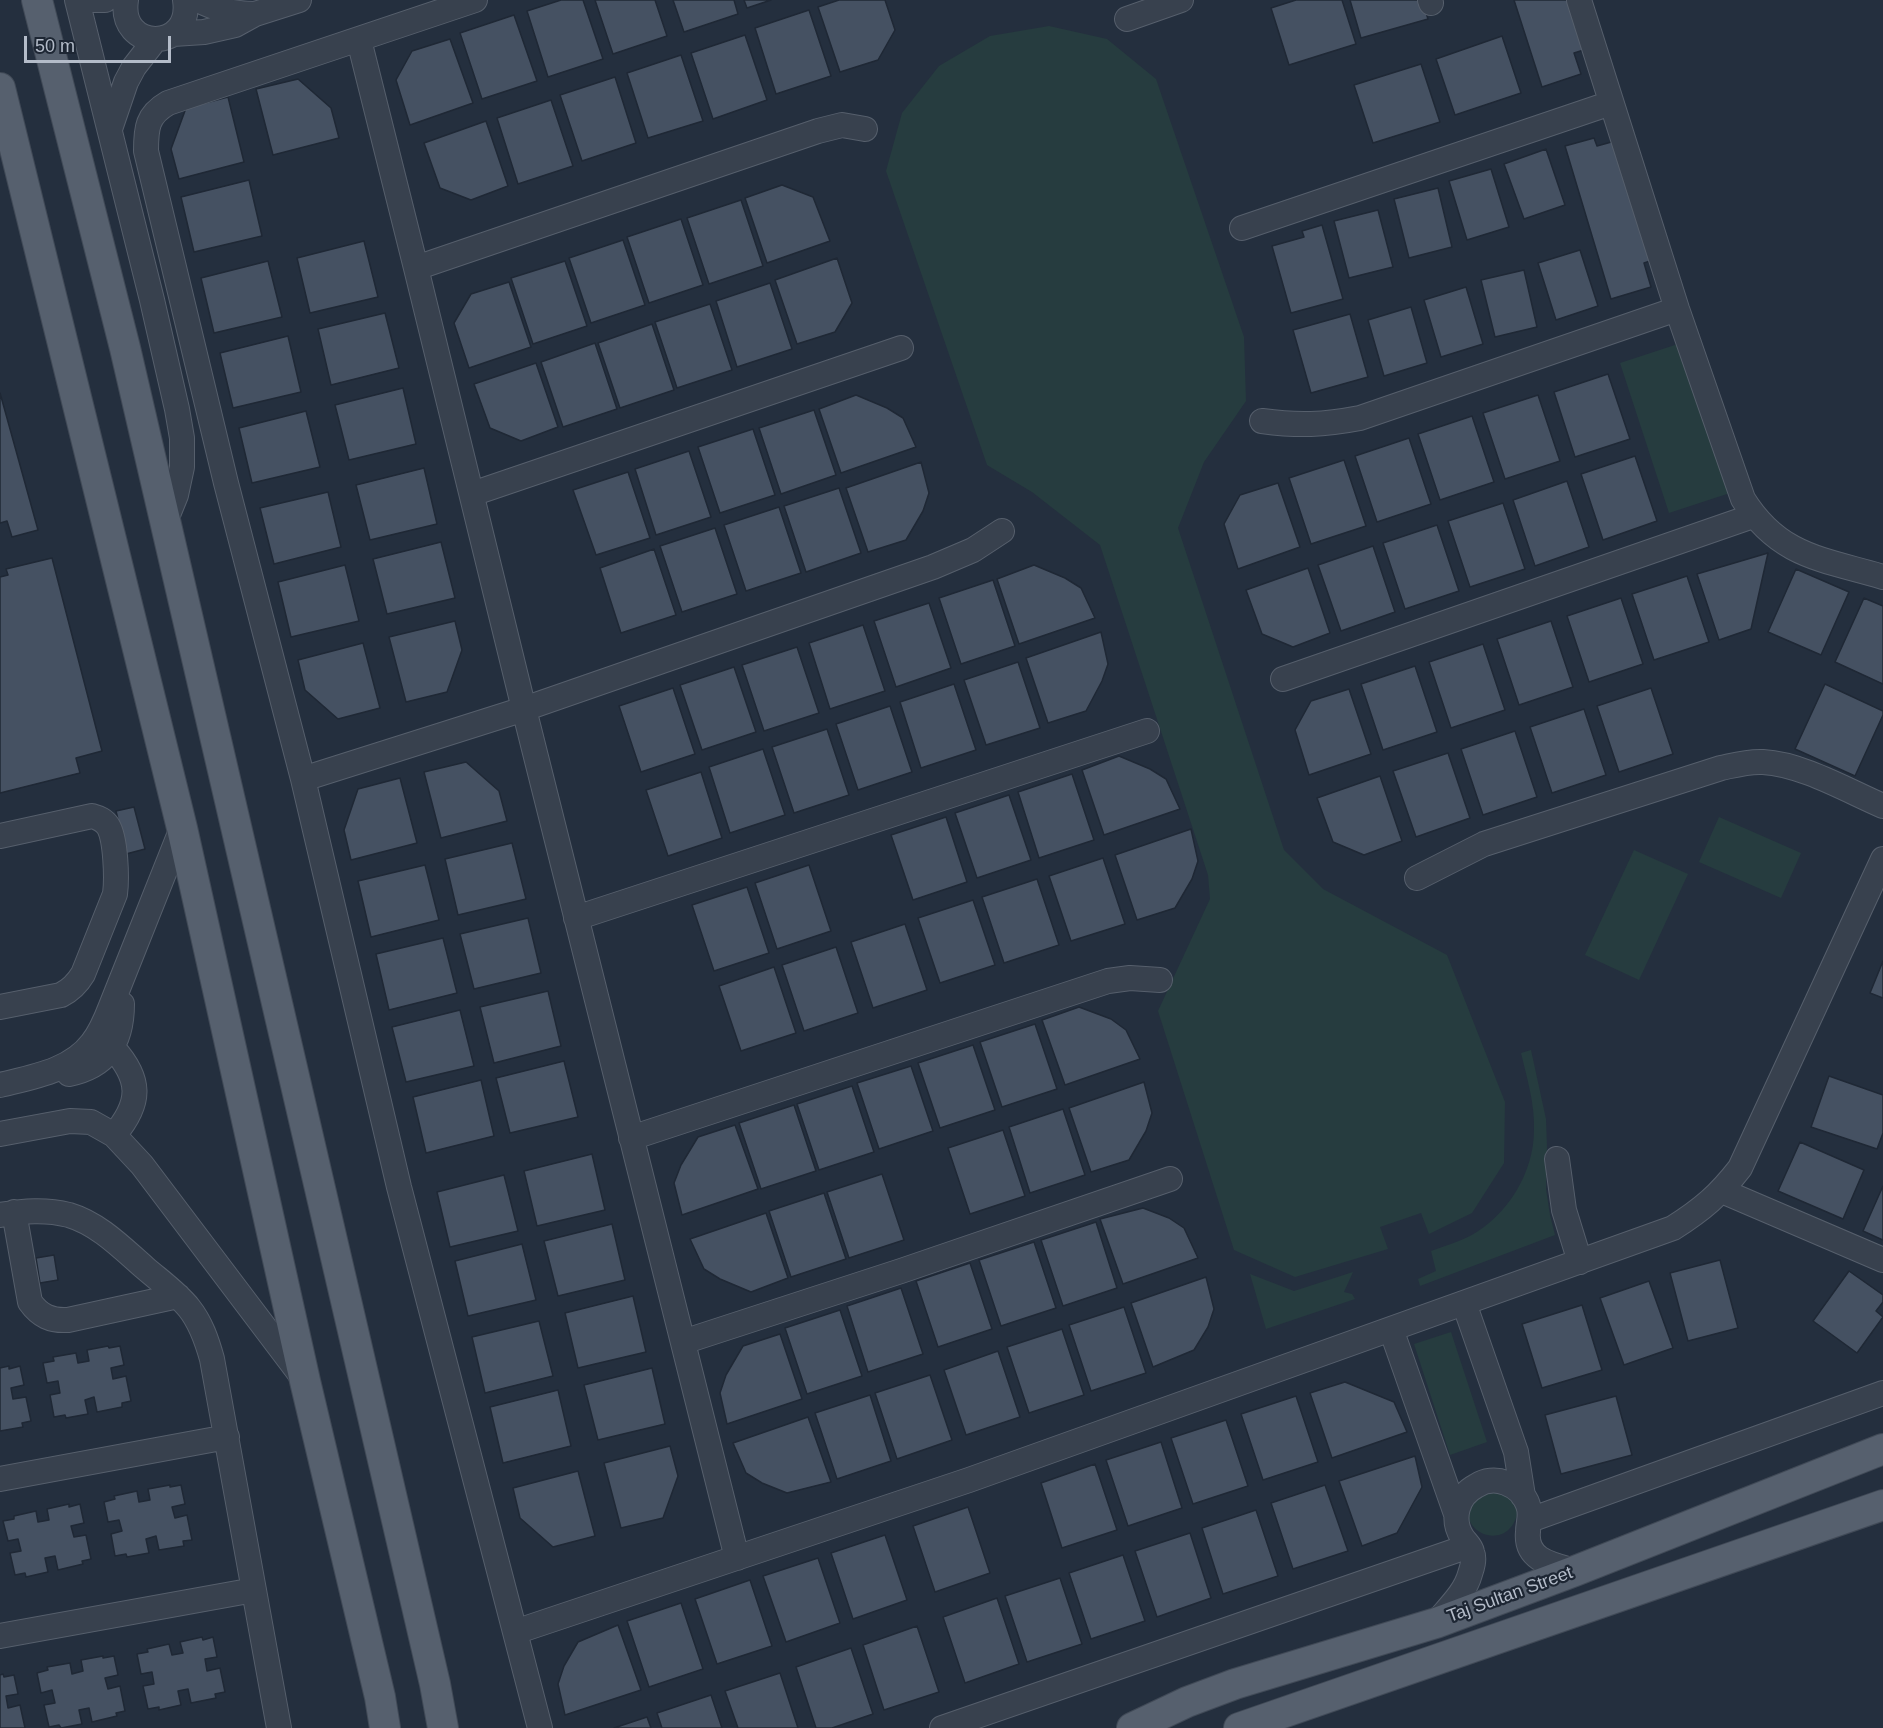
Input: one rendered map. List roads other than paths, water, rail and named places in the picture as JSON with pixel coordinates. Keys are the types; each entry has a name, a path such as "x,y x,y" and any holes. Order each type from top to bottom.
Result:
{"main road":[{"path":"37,0 165,522 435,1684 443,1728"},
{"path":"0,88 182,828 305,1381 380,1697 385,1728"},
{"name":"Taj Sultan Street","path":"1132,1728 1187,1702 1235,1684 1436,1623 1575,1571 1883,1449"},
{"name":"Taj Sultan Street","path":"1239,1728 1883,1505"}],"street":[{"path":"77,0 152,300 183,438 182,467 176,495 165,522"},
{"path":"87,0 105,0"},
{"path":"126,0 126,15 131,28 141,36 164,37 236,25 255,15 299,0"},
{"path":"110,129 117,105 134,67 164,37 181,27 185,17 185,0"},
{"path":"198,0 208,6 233,14 255,15"},
{"path":"475,0 168,103 157,109 150,119 146,151 223,472 303,779 399,1187 540,1728"},
{"path":"1127,19 1181,0"},
{"path":"1579,0 1677,309 1743,500 1766,530 1798,552 1883,577"},
{"path":"359,40 736,1558"},
{"path":"1242,228 1611,103"},
{"path":"417,268 818,131 842,125 865,129"},
{"path":"1262,421 1306,425 1328,424 1360,418 1677,309"},
{"path":"472,494 901,348"},
{"path":"1283,679 1753,516"},
{"path":"303,779 524,709 933,567 973,550 1002,531"},
{"path":"576,918 1147,731"},
{"path":"1417,878 1484,844 1742,763 1762,762 1803,771 1883,806"},
{"path":"0,836 92,816 99,818 104,821 111,833 117,881 115,894 83,974 77,983 61,995 0,1007"},
{"path":"0,1085 34,1077 73,1061 92,1043 102,1028 122,981 182,828"},
{"path":"515,1632 969,1480 1673,1228 1699,1212 1722,1191 1740,1168 1883,858"},
{"path":"631,1138 1108,981 1130,978 1160,980"},
{"path":"34,1077 56,1077 76,1072 90,1067 105,1056 112,1048 119,1030 122,1011 122,981"},
{"path":"112,1048 126,1062 134,1081 134,1101 127,1120 114,1135"},
{"path":"0,1134 70,1121 91,1122 114,1135 142,1165 305,1381"},
{"path":"1557,1159 1564,1210 1580,1262"},
{"path":"682,1342 1170,1179"},
{"path":"1722,1191 1883,1260"},
{"path":"178,1296 68,1320 57,1321 46,1318 30,1302 7,1214 32,1210 52,1212 71,1216 105,1234 178,1296 190,1309 207,1341 227,1437 279,1728"},
{"path":"1464,1303 1516,1452 1523,1496 1530,1511 1527,1536 1531,1551 1542,1561 1575,1571"},
{"path":"1391,1329 1456,1514 1458,1528 1472,1551 1473,1560 1469,1578 1436,1623"},
{"path":"1530,1520 1883,1393"},
{"path":"0,1479 227,1437"},
{"path":"1456,1514 1464,1495 1480,1483 1500,1481 1509,1484 1523,1496"},
{"path":"942,1728 1469,1546"},
{"path":"0,1636 254,1590"}]}
